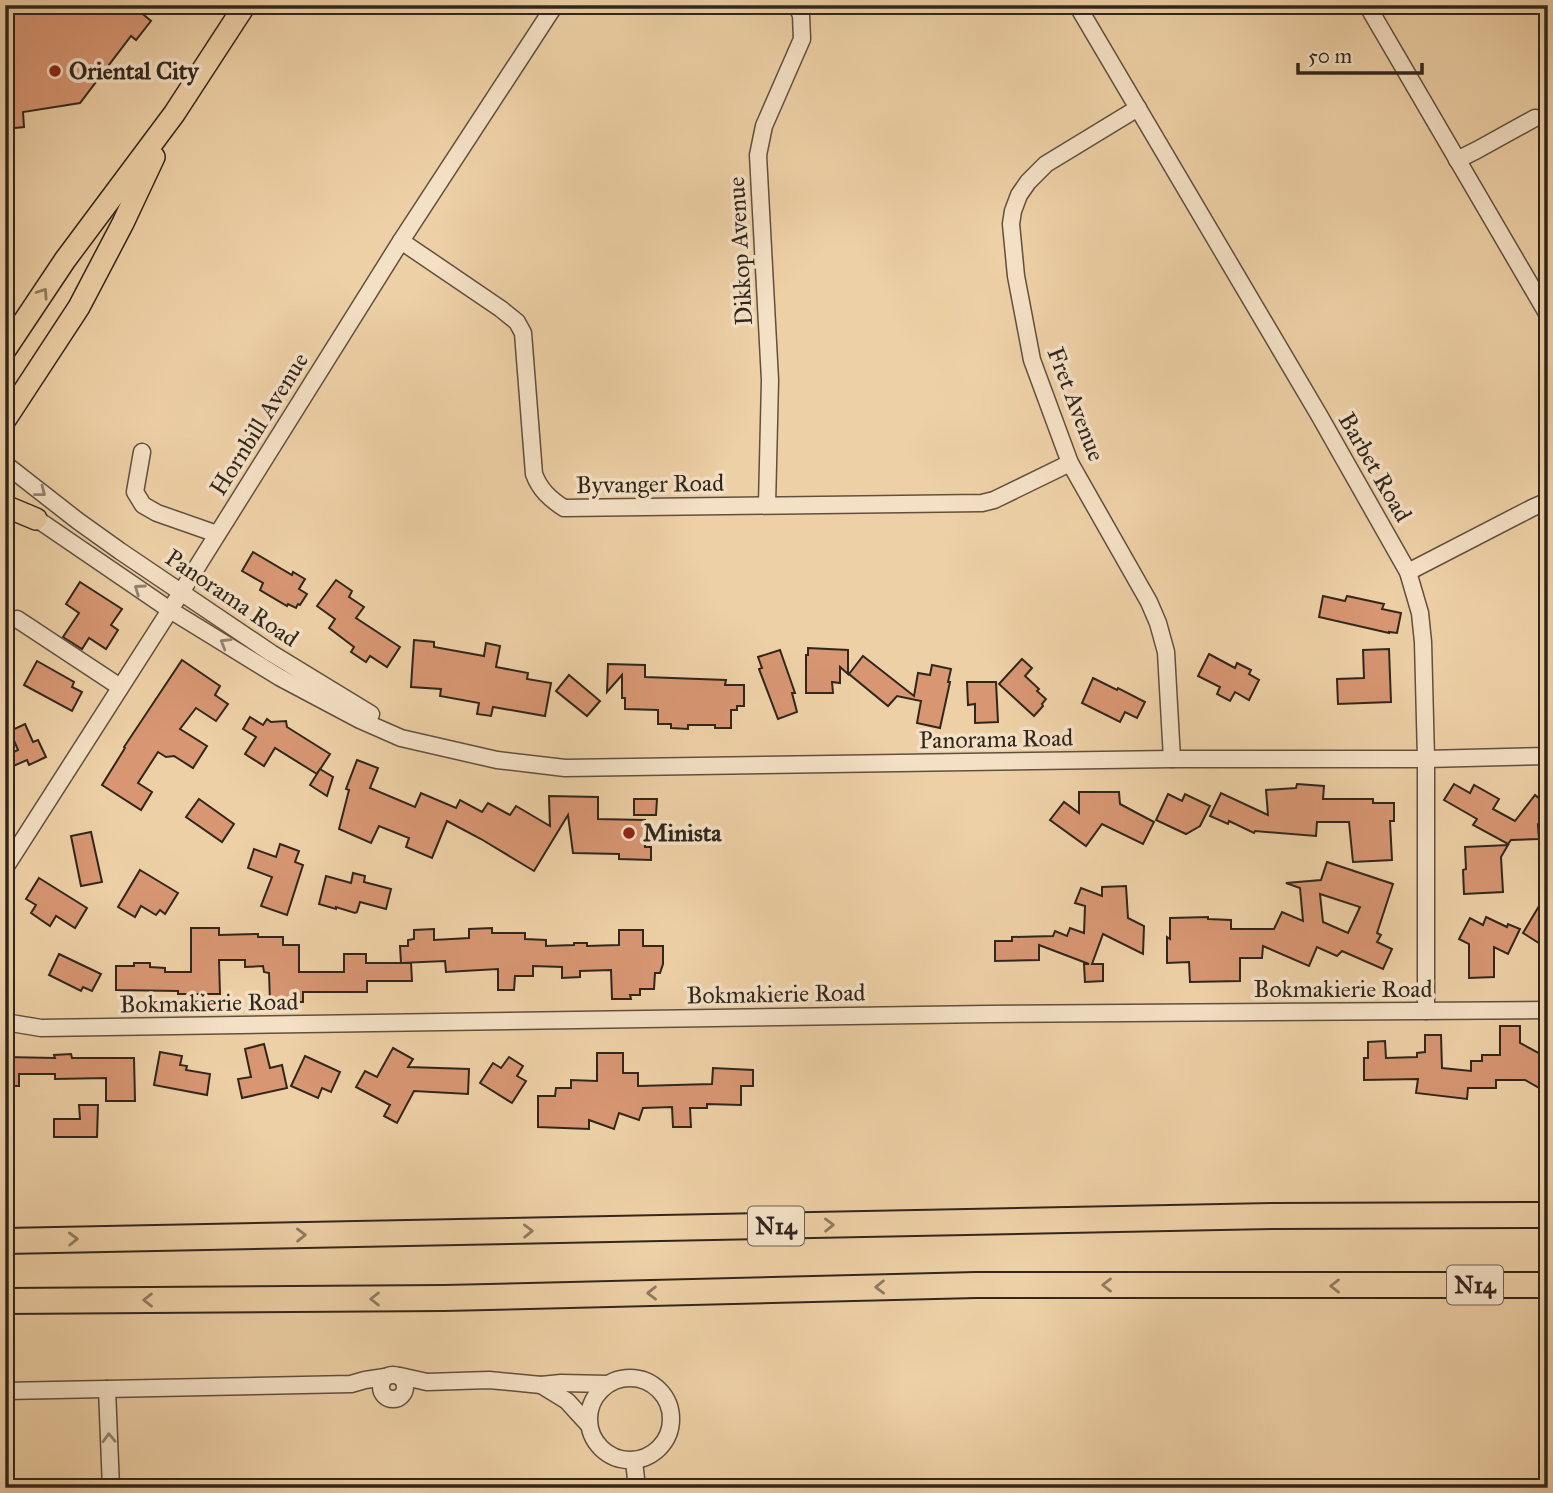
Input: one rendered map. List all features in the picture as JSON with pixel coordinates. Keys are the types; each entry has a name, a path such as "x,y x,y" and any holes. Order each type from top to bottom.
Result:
{"highway":[{"name":"N14","path":"5,1241 1275,1216 1548,1215"},
{"name":"N14","path":"5,1301 444,1298 976,1285 1548,1285"}],"main road":[{"path":"5,350 65,260 174,114 245,5"},
{"path":"5,420 79,307 123,223 174,114"},
{"path":"5,506 36,519"}],"street":[{"name":"Hornbill Avenue","path":"5,868 401,241 555,5"},
{"name":"Dikkop Avenue","path":"767,505 770,380 758,155 764,126 802,39 801,15 796,5"},
{"name":"Barbet Road","path":"1077,5 1319,415 1408,572 1419,613 1423,642 1426,1011"},
{"path":"1367,5 1548,315"},
{"name":"Fret Avenue","path":"1138,108 1046,164 1019,195 1011,224 1016,276 1032,360 1070,463 1149,602 1167,652 1172,760"},
{"path":"1457,160 1535,118"},
{"name":"Byvanger Road","path":"401,241 517,322 523,333 534,474 549,498 564,508 982,503 1070,463"},
{"path":"142,452 135,492 143,505 157,513 216,534"},
{"name":"Panorama Road","path":"5,464 78,521 271,653 363,710 446,748"},
{"name":"Panorama Road","path":"5,497 170,610 279,677 360,720 401,738 497,760 565,768 1548,756"},
{"path":"1408,572 1548,501"},
{"path":"17,619 120,687"},
{"name":"Bokmakierie Road","path":"5,1020 41,1028 989,1014 1548,1010"},
{"path":"393,1376 405,1382 406,1390 394,1397"},
{"path":"5,1391 351,1384 393,1376 427,1382 489,1380 541,1385 608,1384 623,1379 639,1379 654,1386 665,1398 671,1414 670,1430 662,1445 650,1456 634,1461 618,1459 604,1452 594,1440 589,1425 589,1409 596,1395 608,1384"},
{"path":"351,1384 394,1397 427,1382"},
{"path":"541,1385 567,1401 589,1425"},
{"path":"107,1389 111,1488"},
{"path":"634,1461 637,1488"}],"building":[{"name":"Oriental City","path":"5,5 132,5 151,21 136,40 131,36 80,103 23,112 24,127 5,129"},
{"path":"253,552 292,575 293,572 305,579 299,589 307,594 300,605 296,608 288,604 287,606 260,590 263,583 242,571"},
{"path":"336,580 352,591 349,597 364,607 356,618 400,647 387,667 370,656 366,662 351,652 354,647 329,628 335,619 317,606"},
{"path":"80,582 122,609 111,625 118,630 106,649 89,638 82,649 63,637 79,613 66,604"},
{"path":"1323,596 1345,601 1347,596 1384,604 1382,609 1401,613 1397,633 1319,617"},
{"path":"414,640 434,642 434,647 484,656 486,643 500,646 496,667 528,673 527,679 551,683 545,716 493,707 491,716 477,714 479,703 440,696 441,689 411,687"},
{"path":"808,648 848,650 848,674 840,667 840,683 832,682 833,693 806,693"},
{"path":"1389,649 1391,702 1338,704 1337,679 1364,678 1363,650"},
{"path":"780,650 795,693 792,693 797,712 778,719 759,669 762,668 758,657"},
{"path":"1209,654 1235,668 1237,663 1251,670 1249,674 1259,680 1249,700 1235,692 1230,701 1217,694 1220,687 1198,676"},
{"path":"863,656 914,696 918,673 930,675 932,665 951,669 940,728 917,723 921,701 897,696 888,706 849,674"},
{"path":"1022,659 1032,668 1025,676 1046,699 1034,716 999,684"},
{"path":"182,660 220,686 215,695 228,704 216,721 196,708 180,729 207,746 193,768 174,756 166,757 158,752 138,783 152,792 141,810 102,785"},
{"path":"37,661 74,682 72,687 82,692 72,711 24,685"},
{"path":"608,664 645,665 645,677 726,680 725,685 744,685 744,706 731,710 731,728 688,725 688,729 671,728 671,724 658,724 658,710 625,709 622,675 607,692"},
{"path":"569,675 600,701 587,716 556,691"},
{"path":"1093,678 1145,702 1137,718 1125,712 1120,722 1082,703"},
{"path":"967,682 996,682 998,722 975,723 975,704 968,705"},
{"path":"250,717 263,725 267,719 271,722 286,721 287,727 330,754 317,774 275,748 264,766 245,754 256,737 243,729"},
{"path":"25,724 33,742 38,740 46,757 29,765 27,760 9,768 5,756 18,750 10,731"},
{"path":"357,760 378,768 370,788 415,807 421,793 456,808 460,800 482,812 488,803 510,815 516,806 550,826 549,796 598,797 598,819 645,820 645,847 651,847 651,860 619,859 619,854 573,853 568,815 534,871 447,821 432,858 406,847 409,838 379,826 371,843 339,829 349,790 346,789"},
{"path":"320,769 333,777 327,796 310,785"},
{"path":"1297,784 1324,786 1323,799 1373,799 1373,803 1394,803 1394,821 1390,821 1392,860 1353,862 1349,822 1317,822 1316,836 1254,833 1229,821 1228,824 1210,816 1221,793 1268,815 1266,790 1296,788"},
{"path":"1454,784 1470,793 1474,785 1499,799 1493,809 1515,821 1535,795 1548,806 1548,832 1538,825 1539,839 1511,840 1508,844 1473,825 1477,819 1444,800"},
{"path":"1079,792 1119,792 1120,804 1154,822 1143,844 1102,824 1086,846 1050,820 1064,802 1079,813"},
{"path":"1168,794 1182,801 1185,794 1210,806 1200,826 1186,834 1156,820"},
{"path":"199,799 234,824 222,842 186,817"},
{"path":"634,799 657,799 656,815 634,815"},
{"path":"91,832 102,882 81,886 71,836"},
{"path":"280,844 299,851 295,862 303,865 287,915 261,906 272,877 248,868 254,849 276,857"},
{"path":"1508,845 1501,857 1503,892 1464,894 1465,847"},
{"path":"1327,862 1393,884 1377,933 1381,935 1377,942 1392,949 1383,969 1342,951 1337,956 1317,947 1309,966 1263,946 1262,958 1240,958 1240,981 1190,982 1189,962 1167,963 1170,918 1208,917 1231,920 1231,929 1274,929 1282,912 1303,921 1300,888 1286,883 1321,880","holes":["1320,894 1360,907 1348,933 1323,922"]},
{"path":"140,870 178,893 165,914 160,910 156,915 141,906 135,917 118,907"},
{"path":"353,873 365,876 364,882 391,889 386,909 360,902 355,913 319,904 326,876 351,883"},
{"path":"39,878 87,908 75,928 56,916 50,926 31,913 36,905 26,899"},
{"path":"1126,886 1128,918 1144,926 1143,954 1103,934 1092,964 1103,964 1103,981 1085,982 1084,964 1089,964 1039,945 1039,960 995,961 995,941 1012,941 1012,937 1053,936 1055,931 1067,936 1070,928 1084,933 1085,906 1075,903 1081,888 1102,896 1102,887"},
{"path":"1539,906 1548,911 1548,949 1523,933"},
{"path":"1486,917 1507,927 1508,924 1520,929 1508,954 1494,947 1494,977 1469,978 1469,944 1459,939 1470,918 1483,925"},
{"path":"191,928 219,928 219,935 258,934 258,937 283,937 283,945 299,945 299,972 344,972 344,954 366,954 366,963 411,963 412,981 367,981 367,992 303,992 303,1002 270,1002 269,973 264,972 263,966 245,967 245,960 219,960 220,994 116,990 116,966 150,963 150,967 165,968 165,972 191,972"},
{"path":"492,928 492,933 525,933 525,939 546,940 546,946 574,943 587,943 587,946 619,945 619,930 643,930 643,946 663,946 663,964 660,973 655,973 654,989 640,989 640,995 630,995 631,999 612,999 611,970 580,971 580,977 562,978 562,967 533,966 533,976 515,976 514,990 498,990 498,969 446,972 445,961 401,963 400,946 408,946 408,940 414,939 414,930 434,929 434,940 469,938 469,929"},
{"path":"59,954 101,974 92,991 83,987 81,991 49,975"},
{"path":"1500,1026 1520,1026 1520,1043 1548,1058 1548,1093 1525,1080 1496,1080 1496,1088 1468,1088 1467,1099 1416,1093 1418,1079 1364,1080 1364,1058 1368,1058 1368,1042 1385,1041 1386,1058 1417,1057 1417,1053 1425,1052 1425,1035 1441,1035 1442,1068 1471,1071 1471,1061 1482,1061 1482,1055 1500,1055"},
{"path":"264,1044 270,1068 282,1065 287,1088 242,1098 238,1079 251,1077 245,1049"},
{"path":"393,1048 413,1059 408,1067 469,1069 468,1094 414,1091 397,1123 384,1116 390,1105 356,1087 365,1071 377,1077"},
{"path":"160,1052 182,1056 180,1065 187,1066 186,1070 210,1074 207,1095 154,1085"},
{"path":"597,1053 623,1053 623,1073 638,1073 638,1086 712,1084 713,1068 753,1070 753,1086 741,1086 741,1105 707,1104 707,1108 690,1108 691,1127 673,1127 672,1107 643,1108 639,1120 619,1113 614,1129 589,1120 589,1129 538,1127 538,1096 555,1096 556,1088 571,1088 571,1080 597,1081"},
{"path":"71,1054 72,1058 134,1058 135,1101 106,1101 106,1078 55,1079 55,1074 19,1074 19,1086 5,1086 5,1057 55,1058 54,1055"},
{"path":"305,1056 340,1072 331,1092 322,1088 318,1098 291,1086"},
{"path":"509,1057 523,1066 517,1076 526,1081 512,1103 480,1083 493,1063 501,1068"},
{"path":"79,1105 98,1105 97,1137 54,1137 54,1119 80,1119"}],"place":[{"name":"Oriental City","path":"55,71"},
{"name":"Minista","path":"629,833"}]}
